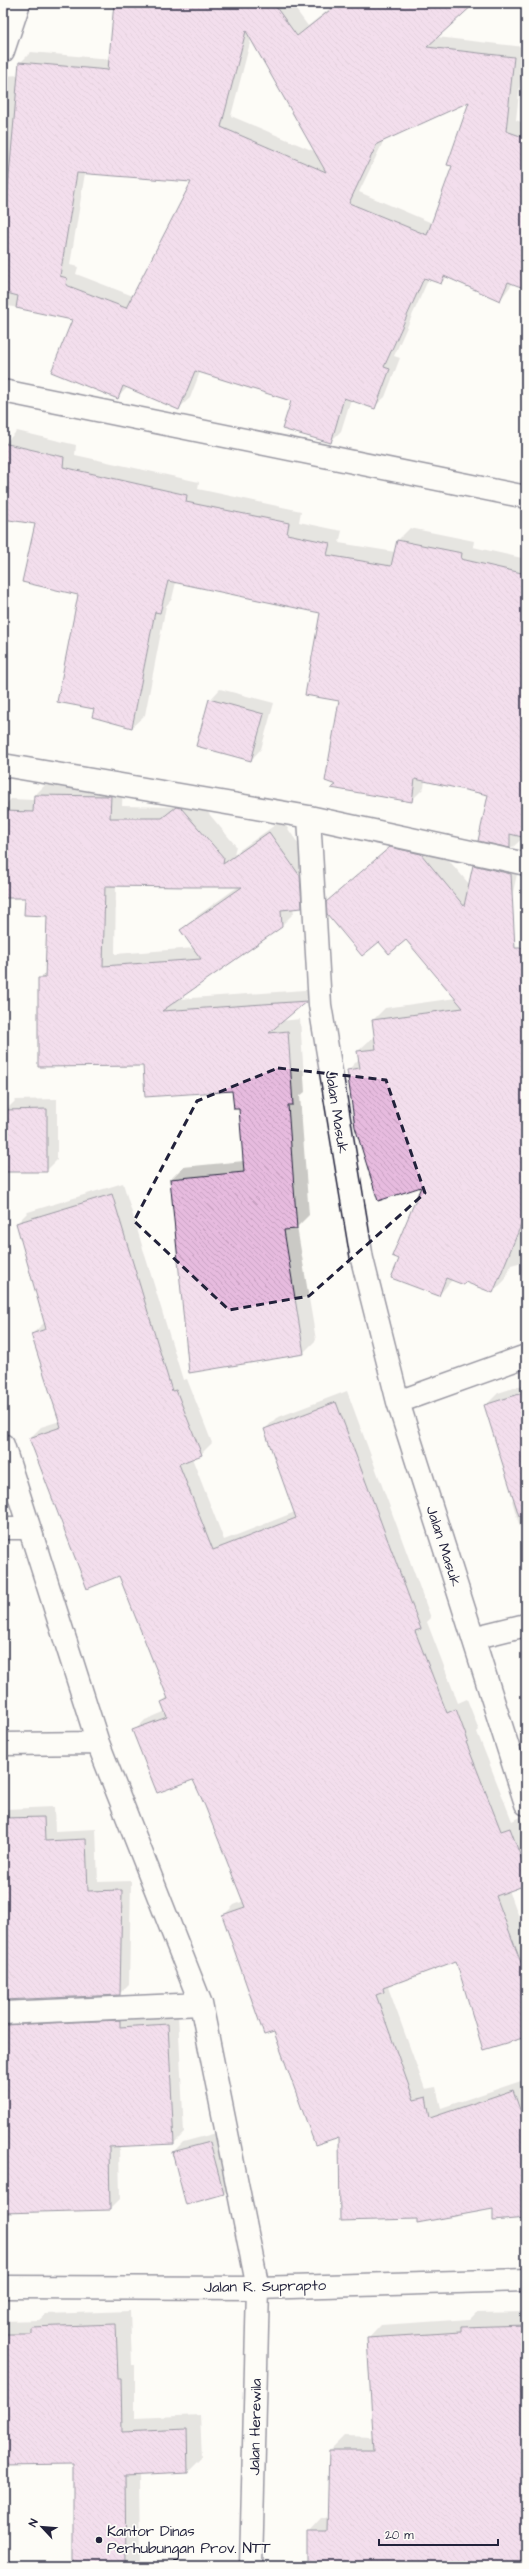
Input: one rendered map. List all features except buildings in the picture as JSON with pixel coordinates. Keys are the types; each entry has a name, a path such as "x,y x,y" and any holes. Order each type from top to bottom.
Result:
{"street":[{"path":"3,52 19,3"},
{"path":"3,391 526,497"},
{"path":"3,765 309,817 526,864"},
{"name":"Jalan Masuk","path":"309,817 320,1005 362,1259 398,1402 526,1804"},
{"path":"398,1402 526,1356"},
{"name":"Jalan Herewila","path":"3,1446 98,1743 201,2004 258,2288 251,2566"},
{"path":"3,1528 30,1528"},
{"path":"473,1638 526,1625"},
{"path":"3,1744 98,1743"},
{"path":"3,2013 201,2004"},
{"name":"Jalan R. Suprapto","path":"3,2287 258,2288 526,2280"}],"highlighted area":[{"path":"278,1068 386,1080 425,1193 309,1296 229,1310 134,1221 197,1101"}],"place":[{"name":"Kantor Dinas Perhubungan Prov. NTT","path":"99,2540"}]}
